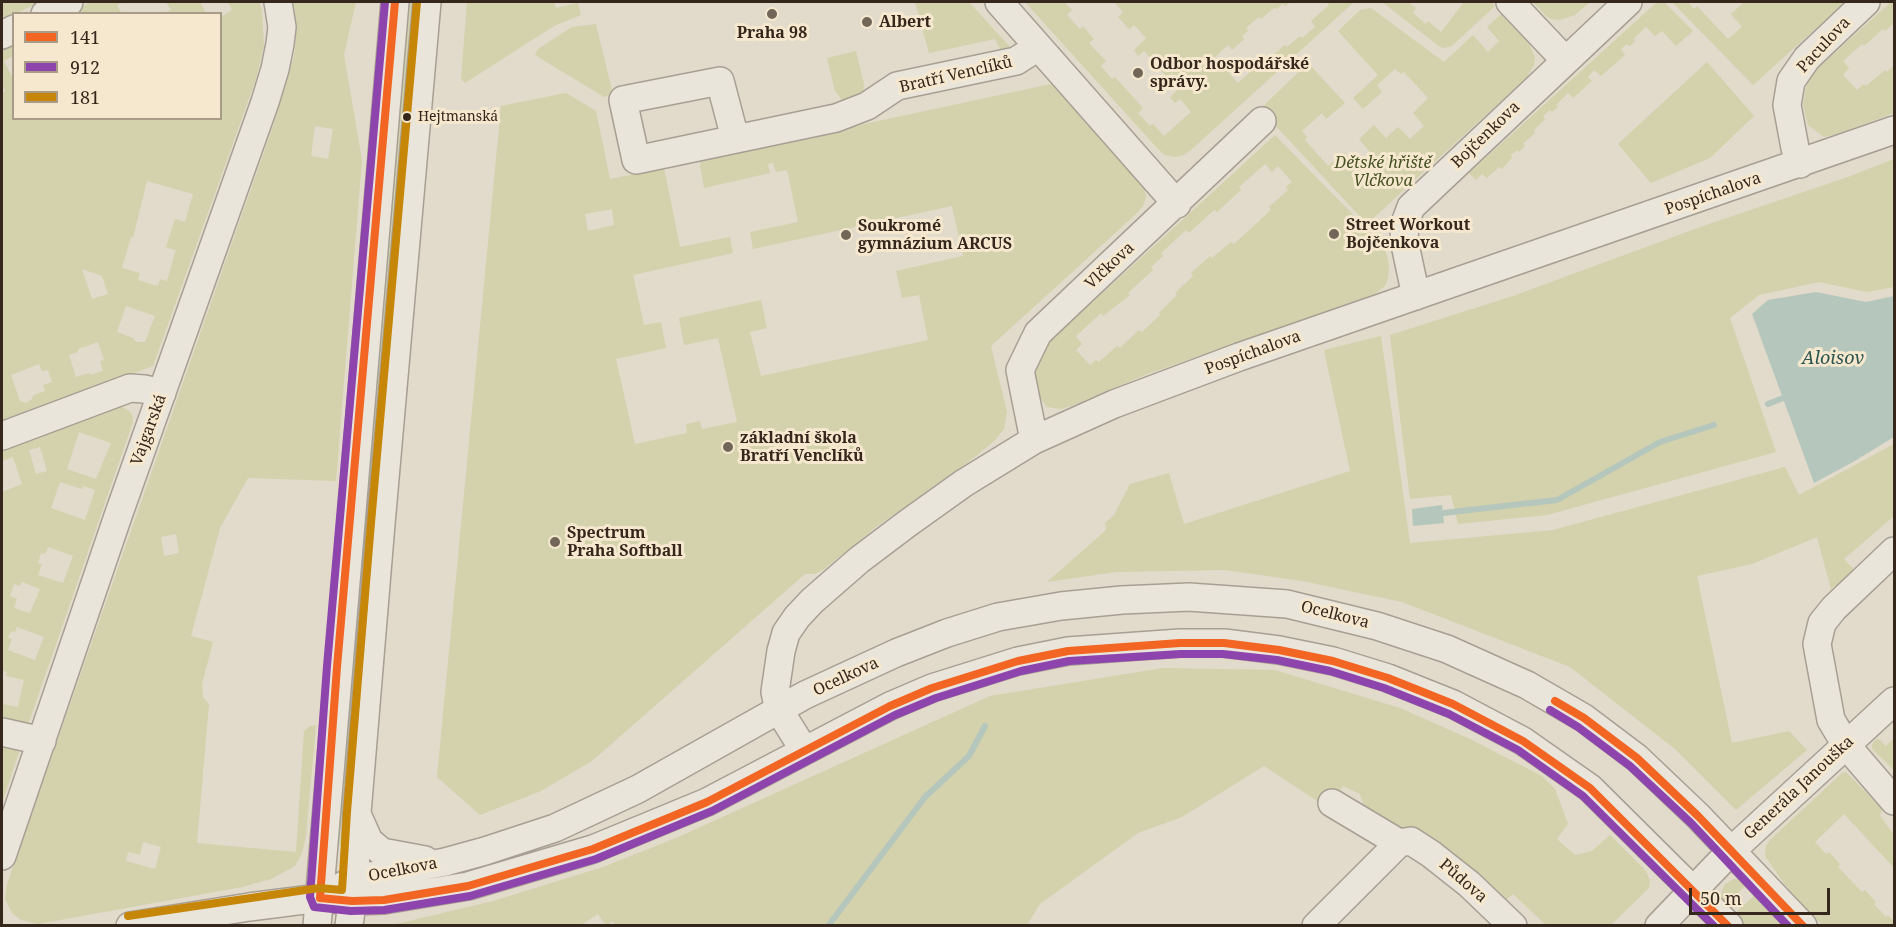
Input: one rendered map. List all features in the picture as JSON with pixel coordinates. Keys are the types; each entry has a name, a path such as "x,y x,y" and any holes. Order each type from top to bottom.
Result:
{"street":[{"path":"49,12 69,2"},
{"name":"Vajgarská","path":"2,856 275,69 282,27 278,2"},
{"path":"317,926 341,519 395,2"},
{"path":"352,902 357,813 381,524 427,2"},
{"path":"999,2 1177,204"},
{"path":"1510,2 1565,60"},
{"name":"Bojčenkova","path":"1416,296 1404,240 1405,223 1411,207 1628,2"},
{"name":"Paculova","path":"1800,164 1787,105 1791,81 1807,58 1866,2"},
{"name":"Bratří Venclíků","path":"735,138 836,118 867,106 897,86 1016,61 1038,47"},
{"name":"Vlčkova","path":"1034,440 1020,370 1038,333 1177,204 1262,121"},
{"name":"Pospíchalova","path":"804,750 779,710 775,692 786,633 812,600 859,560 964,483 1034,440 1114,404 1239,357 1894,130"},
{"path":"2,436 130,388 162,393"},
{"path":"341,519 381,524"},
{"path":"1894,551 1834,608 1822,623 1817,644 1831,720 1846,746 1894,799"},
{"name":"Ocelkova","path":"352,902 445,862 485,852 555,828 638,789 806,695 896,653 946,633 998,617 1061,606 1122,600 1206,598 1287,604 1387,629 1447,650 1527,685 1584,718 1636,758 1698,816 1803,926"},
{"name":"Ocelkova","path":"130,926 320,898 352,902 384,900 468,886 593,849 707,802 890,706 932,688 1028,659 1068,651 1180,643 1224,644 1279,650 1333,661 1388,678 1453,704 1522,741 1590,788 1687,897 1729,926"},
{"name":"Generála Janouška","path":"1659,926 1731,851 1894,701"},
{"path":"2,732 42,741"},
{"name":"Půdova","path":"1332,802 1431,854 1470,884 1513,926"},
{"path":"357,813 369,842 382,852 445,862"},
{"path":"1316,926 1405,842"}],"green space":[{"path":"5,2 40,2 19,12 12,12 12,15 2,20 2,5"},
{"path":"91,2 124,2 117,5 120,12 71,12"},
{"path":"166,2 200,2 205,12 166,12 171,10"},
{"path":"228,2 259,2 262,10 264,46 256,79 153,366 2,422 2,94 5,91 2,84 2,46 12,41 12,57 4,61 12,77 12,120 222,120 222,16 232,10","holes":["147,181 193,194 185,222 175,219 166,247 177,251 167,281 160,279 158,286 138,280 140,273 122,268 131,237 133,238","82,269 102,276 108,294 92,299","126,306 155,316 145,342 136,342 133,338 117,332","98,342 104,360 100,361 103,371 76,377 69,355 78,352 78,349","39,364 42,371 48,370 52,382 43,385 45,391 34,395 26,403 20,401 11,375"]},
{"path":"293,2 356,2 344,55 362,160 336,481 248,478 220,528 191,636 213,642 202,684 203,697 209,704 197,843 296,852 304,731 316,725 306,836 302,853 295,866 271,879 242,887 38,924 21,920 12,913 5,899 7,884 272,129 294,56 295,10","holes":["315,126 333,129 328,159 311,156","176,534 179,553 164,556 161,537","143,842 161,847 155,869 126,861 128,852 140,855"]},
{"path":"404,2 413,2 369,499 366,504 363,504"},
{"path":"467,2 554,2 556,8 578,3 581,15 554,26 465,83 461,79"},
{"path":"915,2 969,2 1011,48 1000,49 995,39 929,53"},
{"path":"1025,2 1064,2 1072,10 1067,15 1080,29 1083,26 1094,39 1089,43 1106,61 1101,66 1112,79 1115,77 1143,108 1138,113 1164,136 1191,112 1180,99 1175,103 1170,97 1183,85 1172,73 1167,77 1144,51 1138,56 1134,50 1146,38 1134,25 1129,29 1118,17 1123,12 1114,2 1291,2 1277,9 1274,8 1261,19 1259,17 1246,28 1248,31 1242,36 1244,39 1232,50 1228,45 1215,57 1238,83 1257,66 1262,71 1274,59 1272,56 1285,45 1287,47 1300,36 1302,38 1315,27 1311,21 1329,5 1327,2 1354,2 1192,149 1184,155 1175,157 1165,155 1158,149"},
{"path":"1382,2 1408,2 1416,8 1413,13 1426,24 1428,21 1441,32 1464,2 1491,2 1495,6 1452,46 1445,48 1440,47"},
{"path":"1533,2 1590,2 1575,15 1560,20 1551,19 1545,15"},
{"path":"1657,2 1664,2 1693,31 1676,46 1662,31 1655,36 1646,27 1634,38 1635,41 1630,46 1627,44 1621,49 1625,55 1601,76 1594,70 1588,77 1592,81 1573,98 1568,93 1556,105 1558,107 1543,116 1545,119 1523,144 1525,146 1519,152 1517,150 1511,155 1512,158 1502,169 1499,167 1487,178 1482,174 1476,180 1469,173"},
{"path":"1672,2 1688,2 1694,9 1697,6 1728,39 1742,27 1731,14 1744,2 1845,2 1753,85"},
{"path":"1891,2 1894,2 1894,23 1885,31 1883,29 1864,46 1862,44 1843,61 1849,68 1843,75 1857,90 1864,84 1866,86 1885,70 1887,72 1894,65 1894,113 1824,137 1808,125 1803,105 1807,82 1815,71"},
{"name":"Dětské hřiště Vlčkova","path":"1371,8 1444,62 1473,35 1488,52 1499,41 1487,27 1501,14 1529,44 1535,57 1534,65 1527,77 1367,224 1260,109 1308,63 1345,103 1326,119 1322,113 1302,131 1307,137 1305,140 1328,166 1344,152 1356,165 1370,152 1359,139 1374,125 1386,138 1398,127 1410,139 1424,126 1413,113 1428,98 1404,72 1401,74 1395,69 1377,85 1382,92 1363,109 1353,98 1378,75 1338,31 1360,10"},
{"path":"596,24 612,91 610,95 604,97 535,55 538,49 572,27"},
{"path":"856,51 864,84 863,94 849,103 842,100 835,91 827,58"},
{"path":"1707,62 1754,116 1710,158 1651,183 1618,144"},
{"name":"základní škola Bratří Venclíků","path":"1051,84 1144,188 1146,197 1143,206 1136,214 991,346 1007,412 1004,429 994,441 876,527 823,570 814,574 805,574 592,761 541,791 480,815 437,777 501,106 566,93 596,111 610,179 664,168 680,247 730,237 733,253 633,275 644,325 661,322 666,348 616,359 635,444 687,433 686,424 700,421 702,429 737,422 718,338 684,345 679,318 761,300 767,328 750,332 761,376 928,340 919,295 902,298 896,271 963,256 952,206 753,249 750,232 798,222 787,170 776,172 773,163 768,164 770,173 704,188 701,159","holes":["612,209 614,225 588,231 585,214"]},
{"path":"1275,135 1364,226 1386,252 1389,266 1388,279 1385,286 1375,294 1142,376 1061,409 1047,407 1036,393 1034,368 1046,345","holes":["1265,164 1272,172 1278,166 1292,182 1286,187 1288,190 1269,207 1271,210 1234,244 1231,242 1212,258 1210,256 1191,273 1193,276 1175,293 1177,295 1142,332 1139,330 1120,348 1117,346 1099,362 1096,360 1090,365 1076,350 1082,344 1076,336 1101,313 1103,316 1130,295 1128,293 1153,270 1151,267 1163,256 1161,253 1186,230 1189,233 1214,210 1217,212 1241,190 1239,187"]},
{"path":"1894,159 1894,287 1867,292 1819,282 1759,295 1730,318 1776,452 1547,515 1458,524 1451,495 1410,499 1390,335 1513,296"},
{"path":"1381,336 1410,543 1553,530 1785,467 1799,495 1894,444 1894,516 1844,559 1856,572 1831,589 1817,537 1752,564 1697,576 1732,743 1789,731 1807,750 1736,810 1675,749 1570,667 1402,602 1302,581 1225,570 1116,572 1047,582 1106,530 1105,523 1114,515 1130,484 1169,473 1184,524 1350,471 1324,350"},
{"path":"113,406 122,407 132,414 133,422 28,725 2,719 2,704 18,707 24,680 6,676 7,672 2,670 2,492 22,484 13,457 2,461 2,448","holes":["79,432 111,443 96,479 67,469","40,447 47,471 36,474 29,450","60,482 82,489 83,486 95,490 85,520 51,508","48,547 73,556 63,583 38,575 42,564 38,563 41,553 45,554","22,582 40,589 30,613 14,608 17,599 10,596 14,584 20,586","17,627 44,637 35,660 8,650 12,639 8,638 11,631 15,632"]},
{"path":"357,572 359,668 344,846 336,845"},
{"path":"1163,668 1275,670 1400,708 1470,739 1542,776 1555,789 1568,824 1557,839 1575,855 1592,851 1610,835 1646,871 1650,881 1649,888 1611,925 1546,925 1513,894 1504,902 1365,810 1360,794 1343,786 1331,810 1264,766 1182,817 1138,833 1040,904 1027,925 616,926 613,921 606,926 598,914 581,925 388,926 493,901 603,867 676,838 990,696"},
{"path":"1894,738 1894,770 1872,749 1872,745 1875,740 1879,739 1886,746"},
{"path":"2,744 20,749 2,803"},
{"path":"1846,772 1882,809 1880,816 1894,835 1894,868 1844,814 1815,842 1826,854 1829,852 1840,864 1838,867 1862,892 1865,890 1876,902 1874,904 1886,917 1888,915 1894,925 1822,925 1785,885 1765,856 1766,846 1770,840 1842,773"},
{"path":"1734,879 1742,879 1748,883 1725,906 1721,900 1722,890 1725,884"},
{"path":"1757,893 1787,925 1744,925 1734,914"}],"water":[{"name":"Aloisov","path":"1816,292 1866,302 1894,296 1894,437 1814,483 1752,314 1768,300"},
{"path":"1442,505 1444,523 1413,526 1412,509"}],"waterway":[{"path":"1768,404 1783,398"},
{"path":"1443,513 1557,500 1660,442 1714,425"},
{"path":"828,926 925,797 969,756 985,726"}],"transit line":[{"name":"912","path":"385,2 327,666 310,897 314,907 351,911 384,910 470,896 596,859 712,811 895,715 936,698 1021,671 1069,661 1180,654 1223,654 1277,660 1330,671 1384,688 1449,714 1518,750 1583,796 1714,926"},
{"name":"141","path":"395,2 337,667 320,898 352,901 384,900 468,886 593,849 707,802 890,706 932,688 1018,661 1068,651 1180,643 1224,643 1279,650 1333,661 1388,678 1453,704 1523,741 1590,788 1728,926"},
{"name":"181","path":"128,916 319,888 342,890 371,523 417,2"},
{"name":"141","path":"1555,701 1584,718 1637,758 1698,816 1803,926"},
{"name":"912","path":"1550,710 1578,727 1630,766 1691,823 1788,926"}],"place":[{"name":"Praha 98","path":"772,14"},
{"name":"Albert","path":"867,22"},
{"name":"Odbor hospodářské správy.","path":"1138,73"},
{"name":"Hejtmanská","path":"407,117"},
{"name":"Street Workout Bojčenkova","path":"1334,234"},
{"name":"Soukromé gymnázium ARCUS","path":"846,235"},
{"name":"základní škola Bratří Venclíků","path":"728,447"},
{"name":"Spectrum Praha Softball","path":"555,542"}]}
